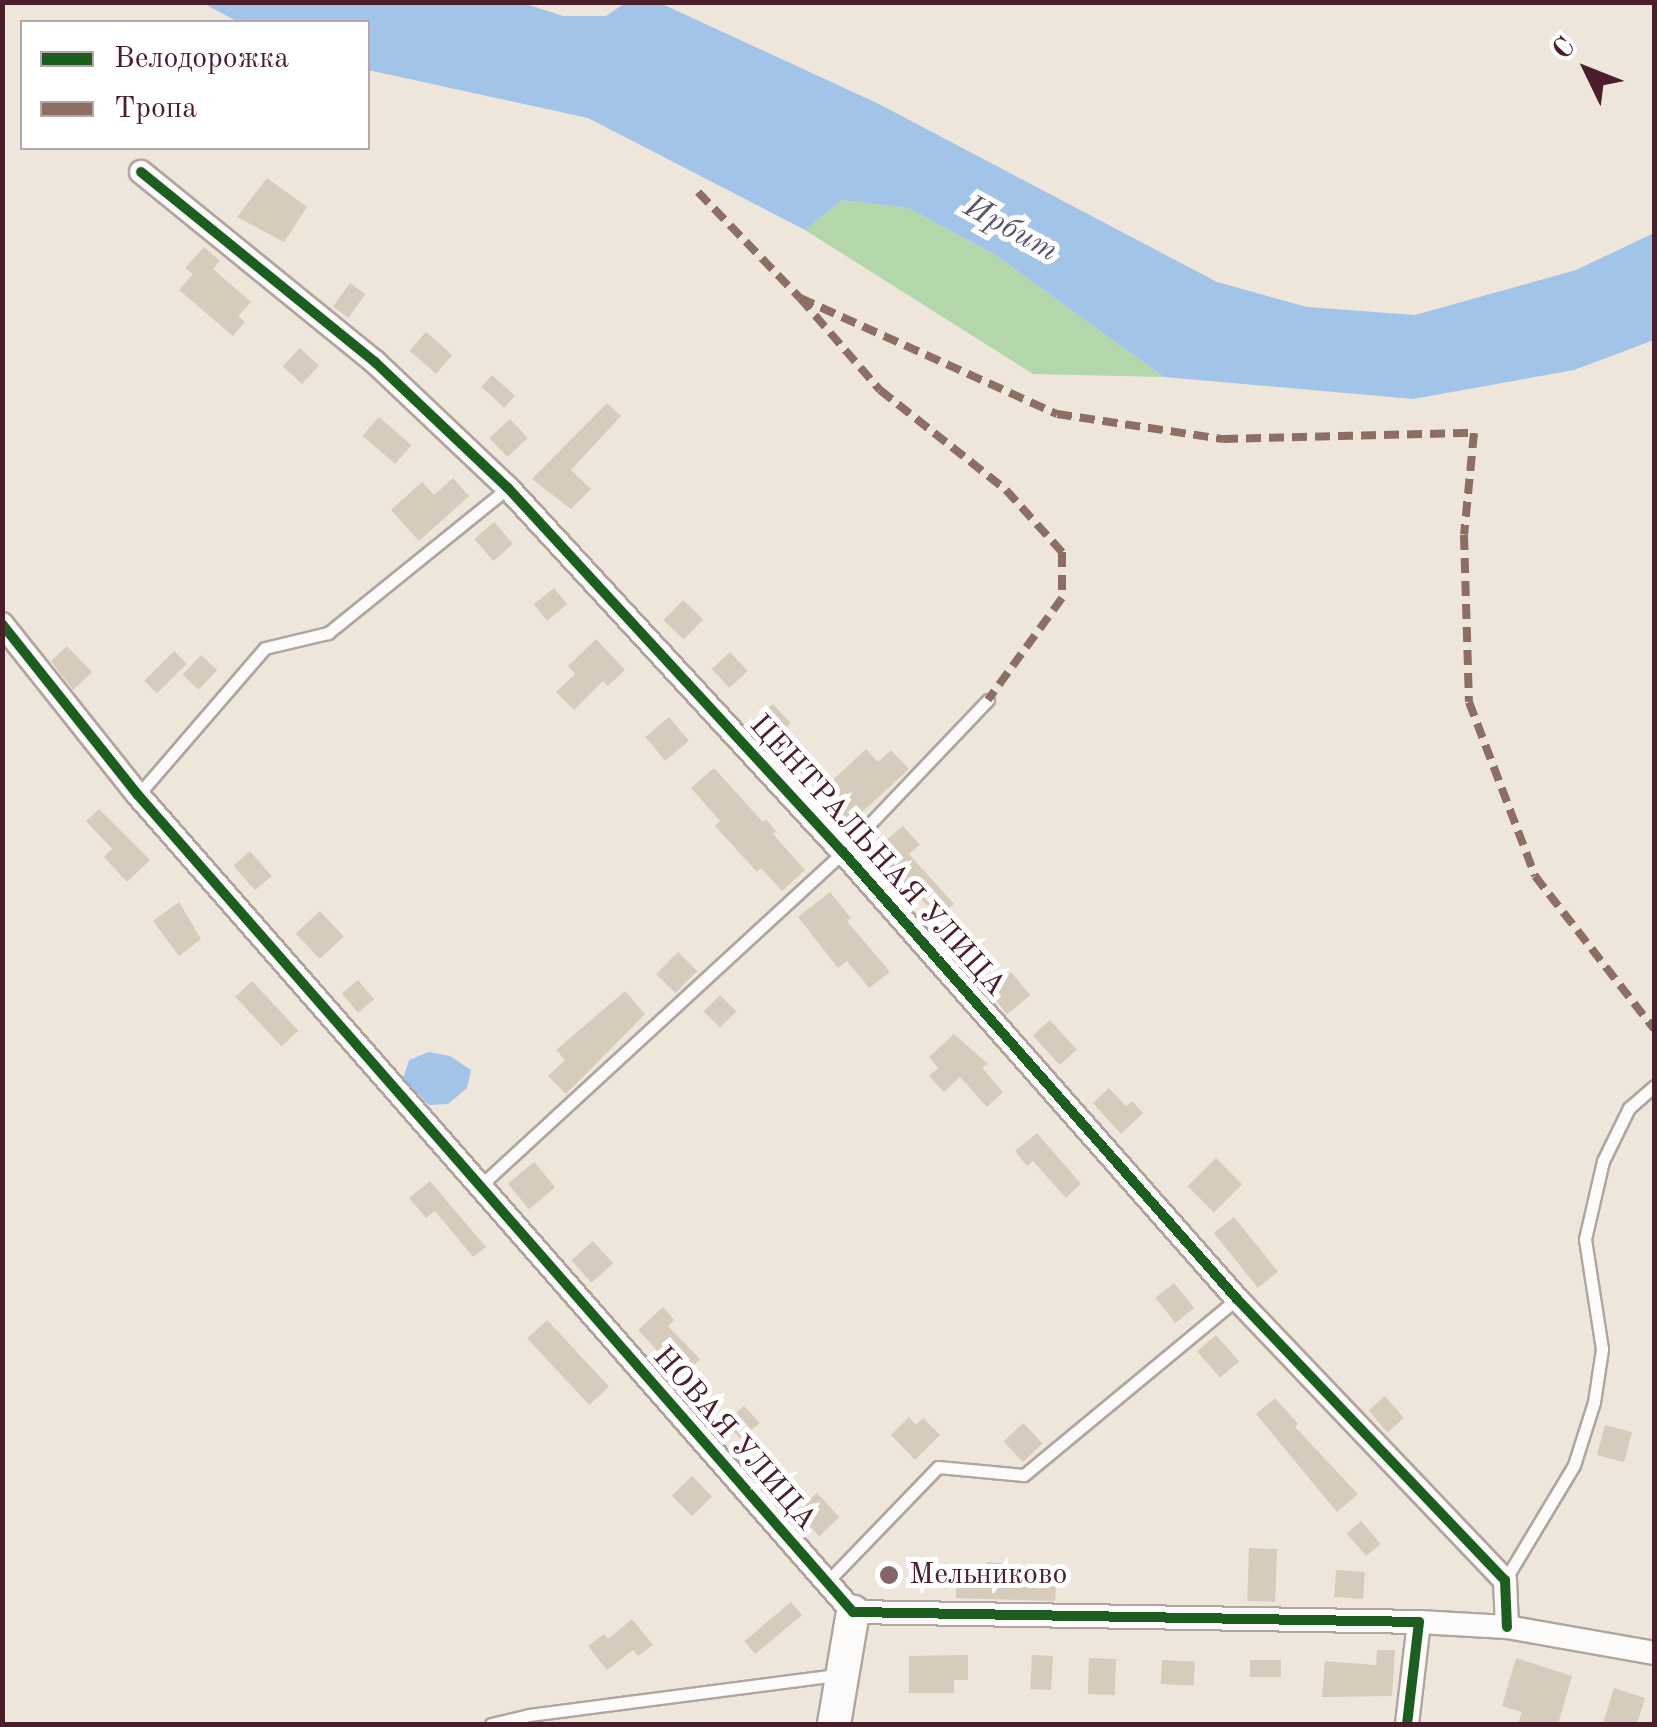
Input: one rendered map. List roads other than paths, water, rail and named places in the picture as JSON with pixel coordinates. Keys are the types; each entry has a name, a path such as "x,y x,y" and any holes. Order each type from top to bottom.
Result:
{"street":[{"name":"ЦЕНТРАЛЬНАЯ УЛИЦА","path":"141,172 375,362 508,488 843,852 1237,1299 1505,1580"},
{"name":"НОВАЯ УЛИЦА","path":"2,624 138,795 853,1612"},
{"path":"1505,1580 1507,1627"},
{"path":"834,1724 839,1675 853,1612 1419,1622 1507,1627 1654,1652"},
{"path":"1407,1724 1419,1622"}],"lane":[{"path":"138,795 265,648 328,633 508,488"},
{"path":"480,1186 843,852 988,700"},
{"path":"1505,1580 1574,1465 1594,1402 1602,1349 1586,1239 1603,1161 1629,1108 1654,1086"},
{"path":"826,1582 938,1467 1024,1475 1237,1299"},
{"path":"491,1724 839,1675"}],"water":[{"name":"Ирбит","path":"520,2 563,16 606,16 625,3 660,3 879,104 1217,282 1307,307 1415,315 1576,270 1654,233 1654,340 1574,370 1413,399 1164,377 994,254 908,208 842,200 805,230 588,118 370,70 370,20 234,20 203,3"},
{"path":"429,1052 450,1056 471,1070 467,1088 448,1104 429,1105 403,1079 409,1060"}],"place":[{"name":"Мельниково","path":"889,1575"}]}
